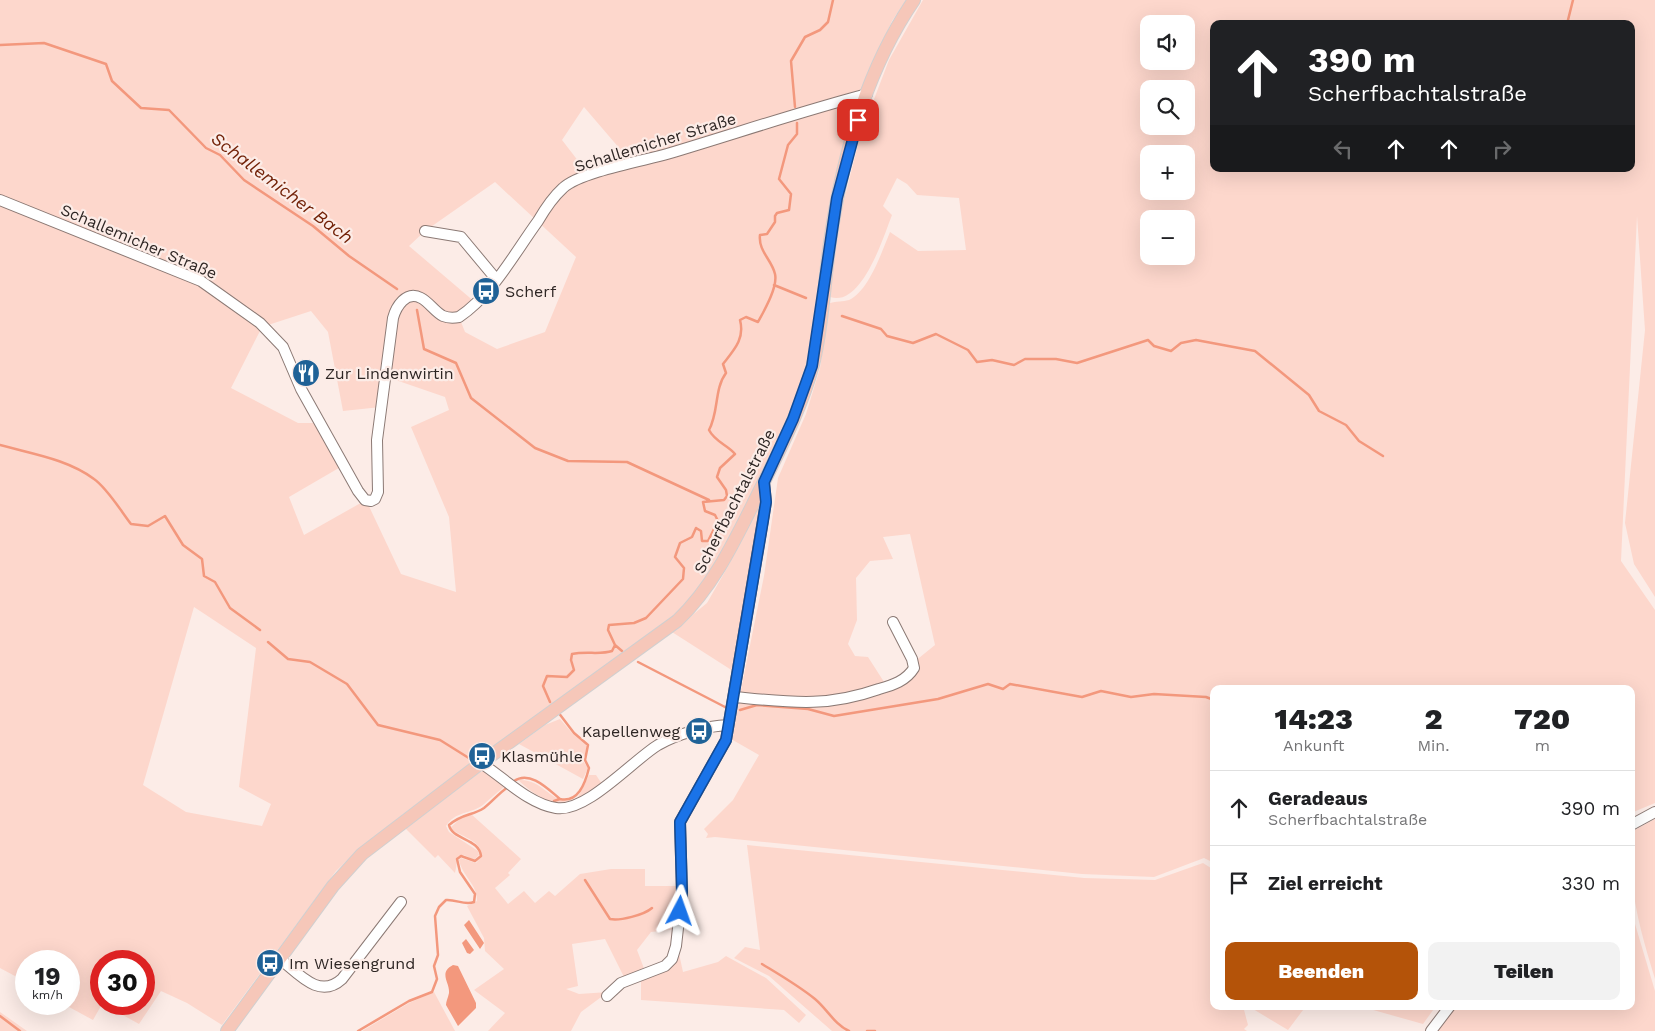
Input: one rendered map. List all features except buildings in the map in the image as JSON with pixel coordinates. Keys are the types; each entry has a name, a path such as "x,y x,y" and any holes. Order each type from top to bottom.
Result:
{"main road":[{"name":"Scherfbachtalstraße","path":"227,1031 333,886 362,854 481,763 639,649 690,609 715,577 764,482 793,419 812,366 837,198 866,94 892,35 914,0"}],"street":[{"name":"Schallemicher Straße","path":"0,200 201,282 260,323 280,343 301,389 358,491 369,501 375,499 378,492 377,440 395,310 404,299 412,296 420,297 442,315 459,317 476,303 496,279 564,186 589,175 694,146 800,112 866,94"},
{"path":"425,231 461,237 496,279"},
{"path":"607,996 621,983 665,966 672,959 676,946 682,892 680,822 720,755 726,740 766,502 764,482"},
{"path":"734,697 828,703 857,697 902,681 914,668 912,659 893,622"},
{"path":"481,763 539,803 554,808 570,808 590,798 639,758 660,744 704,729 728,725"},
{"path":"1635,823 1655,812"},
{"path":"280,959 314,986 333,986 342,979 401,902"},
{"path":"1431,1031 1447,1010"}],"shaded area":[{"path":"0,0 906,0 892,21 862,89 777,115 853,102 858,104 812,345 803,380 789,419 712,575 673,619 411,808 358,850 336,871 222,1025 187,1003 161,991 155,1000 155,950 90,950 90,1015 96,1015 93,1020 80,1013 80,950 15,950 15,976 0,968","holes":["584,107 632,163 589,175 562,140","495,182 576,257 545,332 497,349 465,332 459,317 476,303 409,246 425,231","311,311 328,332 343,411 381,407 384,376 445,397 449,410 411,427 449,517 456,592 401,574 366,500 304,535 289,497 344,465 320,423 298,423 231,388 262,327","194,607 256,648 239,787 271,804 262,826 186,812 143,785"]},
{"path":"923,0 1655,0 1655,597 1634,564 1625,523 1645,330 1637,216 1621,561 1655,610 1655,803 1635,811 1635,685 1210,685 1210,861 1204,858 1154,877 1082,874 715,837 706,838 708,834 704,829 733,800 759,755 731,739 739,702 810,705 888,689 914,662 935,645 910,534 883,537 893,559 870,561 856,578 857,620 848,644 855,656 868,657 886,685 829,700 740,695 764,576 778,478 806,414 820,368 830,303 849,300 863,288 874,270 890,232 918,251 966,250 959,198 917,195 907,184 897,178 883,206 892,215 870,268 852,292 842,297 830,297 838,225 860,136 889,60"},
{"path":"761,501 733,671 672,632 707,603"},
{"path":"560,719 587,746 583,761 588,768 583,779 519,744 545,725"},
{"path":"485,771 507,785 483,805 458,815 446,826 449,832 478,851 479,855 474,860 464,855 458,856 455,873 438,855 435,858 405,828 480,772"},
{"path":"589,775 596,775 602,784 578,798"},
{"path":"518,780 535,783 561,800 568,801 559,803 550,801 530,790"},
{"path":"471,814 521,859 508,873 510,875 495,888 508,904 524,891 535,903 549,891 555,896 580,874 611,869 645,869 645,886 679,886 676,929 651,932 637,950 645,971 625,979 605,939 572,944 578,986 566,989 579,994 608,992 581,1012 571,1031 488,1031 505,1013 474,990 504,969 485,951 484,938 467,906 477,901 477,895 459,860 461,858 476,863 482,856 481,850 474,842 450,828 461,818"},
{"path":"1655,819 1655,979 1635,904 1635,830"},
{"path":"747,845 1084,878 1155,880 1203,863 1210,867 1210,1010 1244,1010 1248,1025 1244,1029 1247,1031 832,1031 769,976 734,958 745,947 760,950"},
{"path":"469,920 484,943 480,949 464,925"},
{"path":"1635,924 1655,991 1655,1031 1436,1031 1452,1010 1635,1010"},
{"path":"466,939 474,950 470,954 467,953 462,943"},
{"path":"678,949 683,972 718,962 726,956 766,978 806,1015 799,1023 784,1010 641,1000 641,978 664,971"},
{"path":"453,965 458,966 476,1003 476,1008 458,1026 446,1005 449,989 445,974"},
{"path":"434,992 455,1031 362,1031 409,1003"},
{"path":"1255,1010 1303,1010 1288,1030"},
{"path":"1373,1010 1433,1010 1423,1024"},
{"path":"0,1012 27,1031 0,1031"},
{"path":"123,1015 145,1015 139,1024"}],"waterway":[{"name":"Scherf","path":"795,107 791,61 805,37 820,30 828,22 833,0"},
{"path":"1568,20 1573,0"},
{"name":"Schallemicher Bach","path":"0,45 44,43 106,64 112,81 141,108 169,110 206,148 220,155 244,180 313,226 349,256 397,289"},
{"name":"Scherf","path":"550,702 543,686 547,676 567,677 574,670 571,660 572,654 612,651 615,645 608,630 609,625 634,623 646,618 683,579 684,568 675,557 680,543 692,537 696,528 701,531 702,541 708,541 718,521 715,515 705,511 703,502 724,500 727,496 726,490 717,477 720,468 735,454 715,438 709,430 722,379 726,373 723,364 740,339 740,320 746,317 758,322 770,299 775,274 761,246 760,235 767,234 775,222 777,213 789,210 791,194 779,179 788,145 797,134 797,123"},
{"path":"774,285 806,298"},
{"name":"Schallemicher Bach","path":"417,310 424,349 456,363 471,398 535,448 568,461 627,462 709,500"},
{"path":"842,316 881,329 887,336 913,343 936,334 968,350 977,362 992,360 1014,365 1025,359 1056,359 1077,363 1148,340 1154,346 1171,351 1181,343 1196,340 1255,351 1309,395 1319,411 1346,425 1359,441 1383,456"},
{"path":"0,445 49,458 84,472 104,488 131,524 148,526 165,516 183,545 202,559 204,576 215,582 230,608 260,630"},
{"path":"268,642 288,659 310,662 347,684 378,725 440,740 472,760"},
{"path":"615,645 622,651"},
{"path":"638,662 725,707"},
{"path":"740,710 757,705 808,709 834,716 938,699 988,684 1003,689 1010,684 1082,697 1101,691 1131,697 1154,694 1210,698"},
{"name":"Scherf","path":"514,781 520,778 532,779 560,799 572,798 580,791 589,768 585,760 588,745 574,733 558,712"},
{"name":"Scherf","path":"358,1031 409,1001 432,992 437,979 434,966 438,955 435,916 439,907 446,900 474,902 475,894 460,872 457,859 461,856 475,861 481,856 476,846 455,834 449,825 459,818 484,808 508,787"},
{"name":"Scherf","path":"554,801 560,799"},
{"path":"585,880 610,919 632,917 652,908"},
{"path":"762,964 809,994 820,1003 839,1025 849,1031"},
{"path":"0,1016 20,1031"},
{"path":"867,1031 875,1031"}],"place":[{"name":"Scherf","path":"486,291"},
{"name":"Zur Lindenwirtin","path":"306,373"},
{"name":"Kapellenweg","path":"699,731"},
{"name":"Klasmühle","path":"482,756"},
{"name":"Im Wiesengrund","path":"270,963"}],"route":[{"path":"680,911 682,892 680,822 720,755 726,740 766,502 764,482 793,419 812,366 837,198 858,120"}]}
